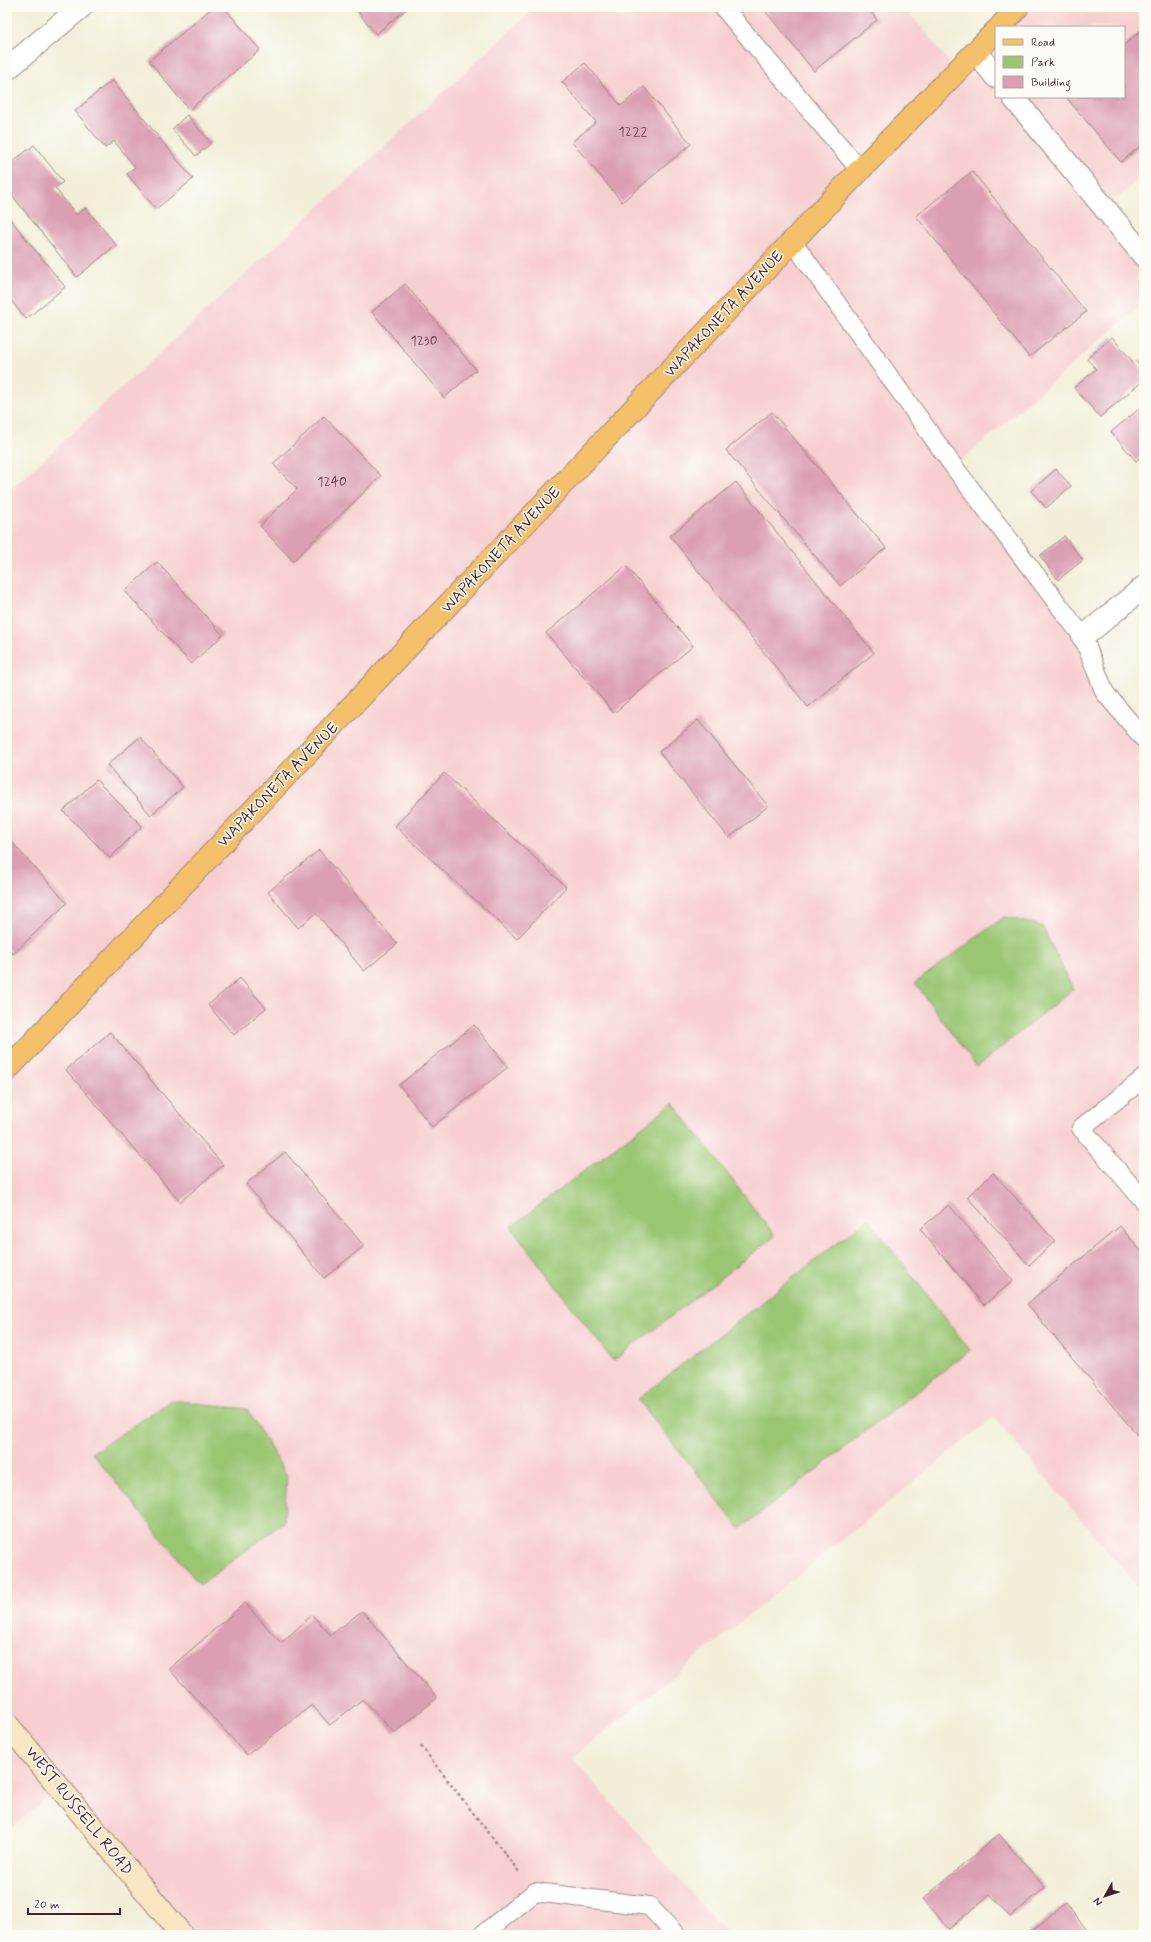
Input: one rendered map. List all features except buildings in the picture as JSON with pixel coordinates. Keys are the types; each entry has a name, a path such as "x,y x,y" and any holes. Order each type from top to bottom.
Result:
{"main road":[{"path":"1001,26 1018,7"},
{"name":"WAPAKONETA AVENUE","path":"7,1070 860,170 995,32"},
{"name":"WEST RUSSELL ROAD","path":"7,1724 182,1935"}],"street":[{"path":"7,69 81,7"},
{"path":"976,52 995,76"},
{"path":"1014,98 1144,256"},
{"path":"1083,638 1144,587"}],"lane":[{"path":"723,7 860,170"},
{"path":"793,242 954,467 1083,638 1105,693 1144,739"},
{"path":"1144,1078 1081,1128 1144,1201"},
{"path":"482,1935 535,1892 649,1906 676,1935"}],"path":[{"path":"421,1746 535,1892"}],"shaded area":[{"path":"536,7 905,7 957,71 995,31 995,98 1125,98 1125,26 1000,26 1018,7 1144,7 1144,175 1105,209 1144,256 1144,302 954,467 1083,637 1105,693 1144,739 1144,1594 994,1417 572,1758 728,1935 182,1935 60,1788 7,1831 7,493"}],"green space":[{"path":"1004,917 1042,926 1073,989 977,1067 915,983"},
{"path":"673,1103 775,1236 613,1361 511,1227"},
{"path":"868,1219 970,1350 740,1529 638,1399"},
{"path":"172,1400 247,1409 287,1476 284,1522 200,1585 92,1453"}]}
